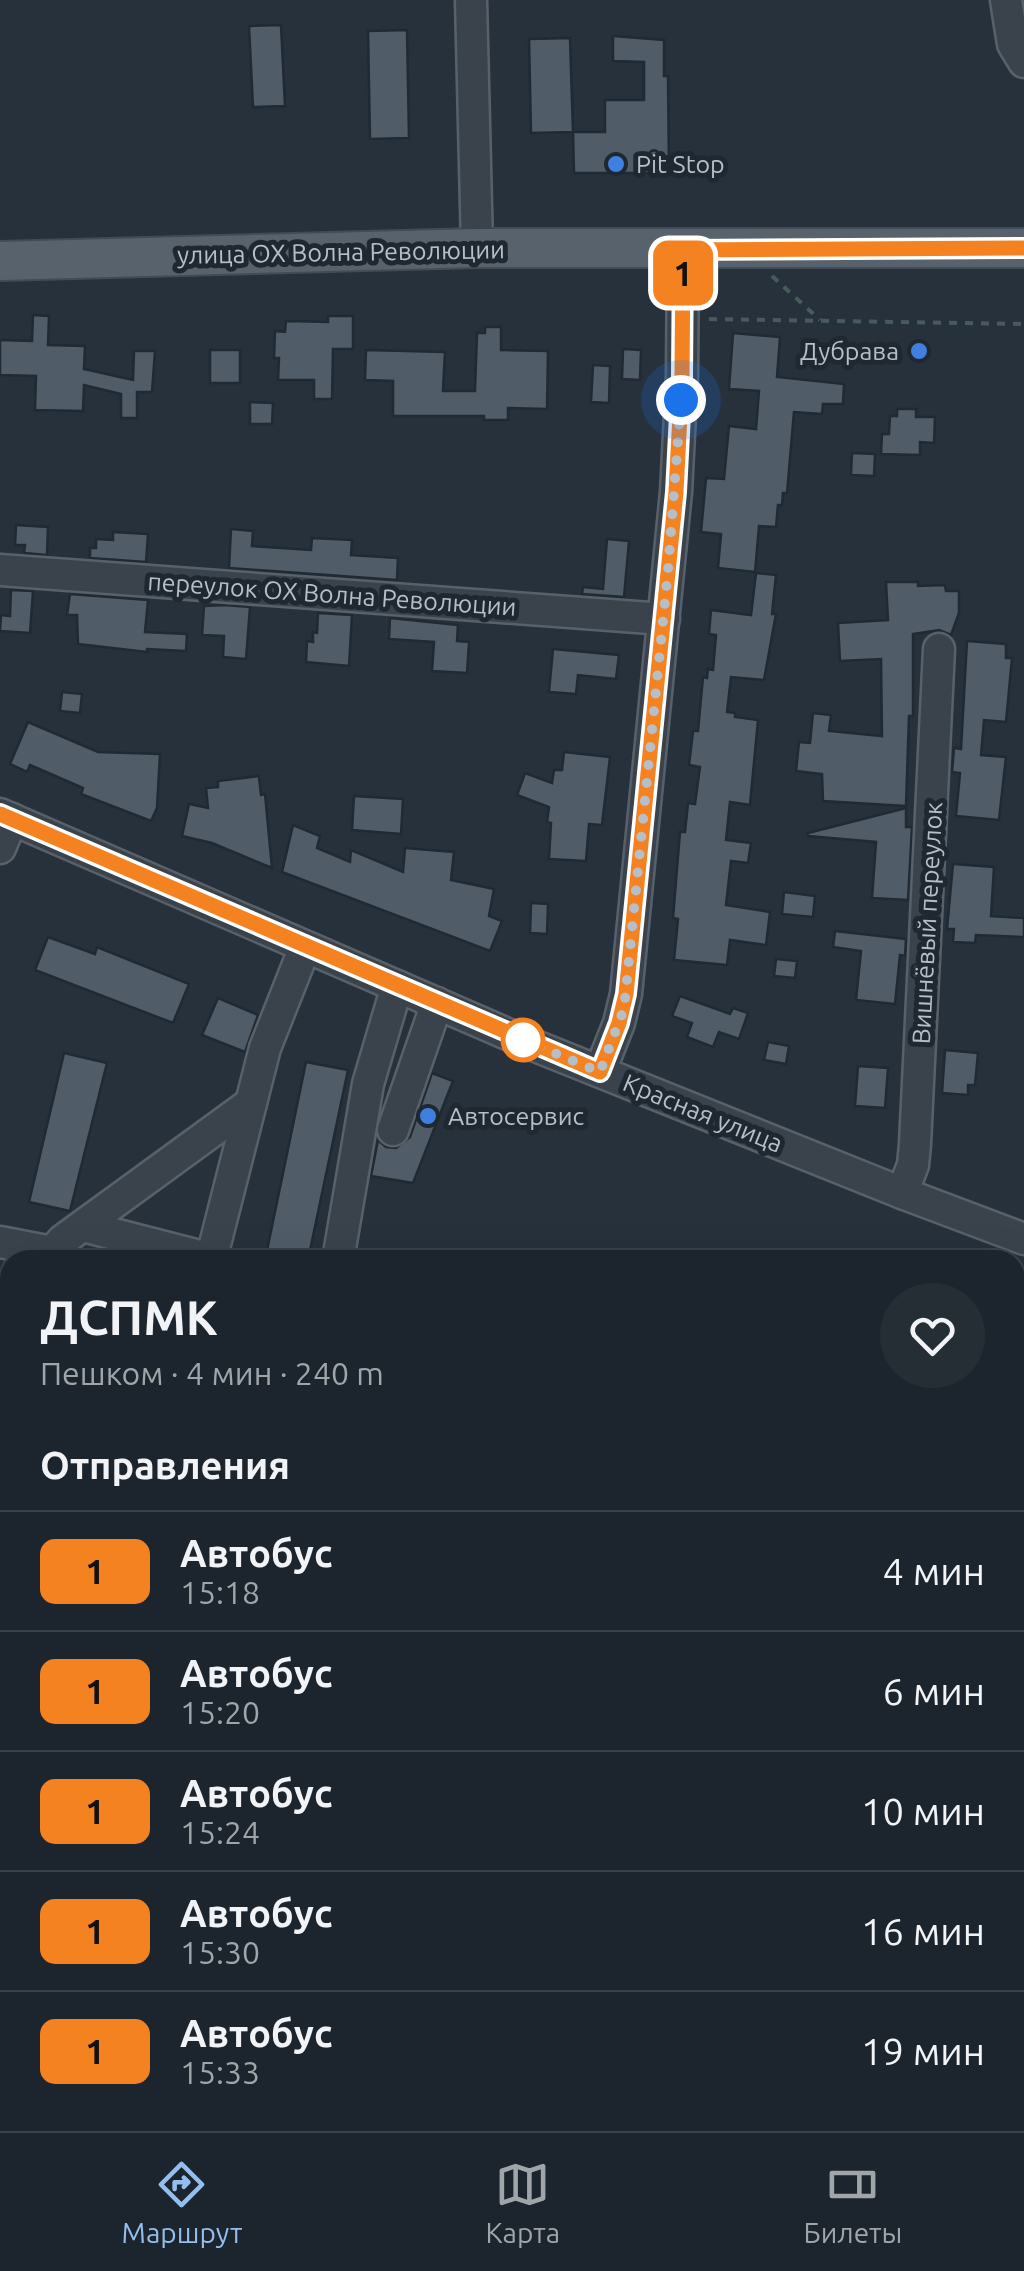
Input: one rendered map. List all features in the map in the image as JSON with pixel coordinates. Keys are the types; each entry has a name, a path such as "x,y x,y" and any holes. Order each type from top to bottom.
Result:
{"main road":[{"name":"улица ОХ Волна Революции","path":"0,261 477,248 1024,248"}],"street":[{"path":"471,0 477,248"},
{"path":"1006,0 1013,44 1024,62"},
{"path":"600,1072 626,994 664,619 680,423 683,250"},
{"name":"переулок ОХ Волна Революции","path":"0,570 664,619"},
{"name":"Вишнёвый переулок","path":"902,1193 916,1144 939,650"},
{"path":"0,848 6,816"},
{"name":"Красная улица","path":"6,816 600,1072 1024,1239"},
{"path":"214,1250 265,1048 305,948"},
{"path":"340,1250 368,1084 397,986"},
{"path":"393,1130 437,1002"},
{"path":"57,1250 83,1226 251,1103"},
{"path":"83,1226 173,1250"},
{"path":"0,1242 29,1250"}],"path":[{"path":"743,249 822,322"},
{"path":"683,318 1024,324"}],"building":[{"path":"281,25 285,106 253,107 249,26"},
{"path":"407,30 409,138 370,139 368,31"},
{"path":"613,36 664,40 669,173 574,173 573,132 605,132 605,100 644,100 644,62 613,61"},
{"path":"570,38 573,132 531,133 529,39"},
{"path":"33,315 49,316 48,345 85,346 84,369 133,380 134,351 155,351 152,392 137,392 137,418 121,418 121,394 84,385 83,411 35,410 36,376 0,375 0,340 32,341"},
{"path":"328,316 353,316 353,349 333,349 332,399 314,399 314,380 278,380 275,331 285,332 286,321 328,322"},
{"path":"485,327 501,327 501,350 548,351 547,409 508,408 508,420 484,420 484,416 393,416 393,381 365,380 366,350 445,352 443,391 475,391 477,333 485,333"},
{"path":"733,333 780,337 777,377 844,384 843,404 823,404 822,414 794,412 787,493 783,493 782,505 778,505 776,527 759,526 755,572 718,568 721,534 701,532 706,478 724,479 729,426 756,429 759,391 729,389"},
{"path":"623,349 641,350 640,380 622,379"},
{"path":"210,350 240,350 240,383 210,383"},
{"path":"593,365 610,366 609,403 591,402"},
{"path":"250,402 273,403 272,424 250,424"},
{"path":"897,409 916,409 916,417 935,417 934,443 920,442 920,455 881,454 882,434 889,434 890,416 897,416"},
{"path":"852,453 875,454 874,476 851,475"},
{"path":"16,525 48,527 47,555 24,553 25,545 15,545"},
{"path":"231,529 253,531 252,546 311,550 312,538 352,540 351,555 398,558 397,580 229,568"},
{"path":"113,532 148,534 146,562 90,558 90,548 96,548 96,539 113,540"},
{"path":"607,539 629,541 624,597 582,594 583,587 603,589"},
{"path":"756,573 776,575 772,614 776,614 764,680 731,677 727,712 758,720 750,805 730,802 726,840 751,843 748,863 731,861 726,905 770,912 766,945 730,940 727,965 674,960 680,832 685,832 688,803 695,804 700,767 689,765 693,731 698,731 703,677 707,678 708,669 713,670 716,635 709,634 711,610 751,615"},
{"path":"886,582 945,585 946,591 959,591 959,613 951,635 939,630 913,634 913,716 909,716 906,806 823,801 822,774 796,771 799,742 810,743 813,713 831,715 829,731 882,736 881,659 840,661 838,623 888,620"},
{"path":"11,590 33,591 30,633 0,631 1,615 10,616"},
{"path":"70,594 148,600 145,632 187,634 186,651 147,652 78,644 77,615 67,615"},
{"path":"204,606 250,607 246,659 223,657 224,636 202,635"},
{"path":"318,613 352,615 349,666 306,662 307,641 313,642 313,632 317,633"},
{"path":"390,618 458,625 457,641 469,642 467,673 432,671 434,642 389,639"},
{"path":"967,641 1006,644 1006,658 1012,658 1006,722 984,720 981,755 1006,757 999,820 956,816 960,773 952,772 954,748 961,749"},
{"path":"553,649 619,655 616,679 578,675 576,694 549,692"},
{"path":"62,692 82,694 80,713 60,711"},
{"path":"28,722 98,752 160,754 157,808 151,821 81,794 83,788 30,765 27,772 10,764"},
{"path":"564,752 610,757 602,825 589,824 586,861 549,859 549,807 517,795 525,773 552,783 554,770 562,770"},
{"path":"259,776 261,795 265,794 272,868 212,843 182,836 189,804 208,808 206,788 218,787 218,781"},
{"path":"354,796 403,799 401,834 352,830"},
{"path":"906,808 906,827 912,827 908,900 872,898 876,842 808,836 808,833"},
{"path":"293,825 320,836 317,848 350,862 351,850 403,872 405,848 454,852 451,880 494,889 489,916 502,921 490,951 282,872"},
{"path":"953,864 994,867 991,916 1024,918 1024,937 976,935 975,943 953,942 954,929 947,929"},
{"path":"784,892 815,896 813,917 782,914"},
{"path":"531,903 548,904 547,934 530,933"},
{"path":"835,931 906,939 905,956 900,955 895,1004 856,1000 861,951 833,947"},
{"path":"48,937 95,954 97,947 189,984 173,1023 35,970"},
{"path":"776,959 797,961 795,978 774,976"},
{"path":"680,996 730,1014 733,1008 748,1013 739,1039 719,1032 713,1047 687,1037 692,1023 672,1016"},
{"path":"218,998 258,1015 245,1052 202,1035"},
{"path":"768,1042 789,1046 786,1064 764,1060"},
{"path":"945,1050 978,1053 975,1085 968,1085 968,1095 942,1093"},
{"path":"64,1053 107,1063 70,1211 29,1202"},
{"path":"306,1062 348,1070 310,1250 267,1250"},
{"path":"858,1066 888,1068 885,1108 855,1106"},
{"name":"Автосервис","path":"432,1073 453,1081 413,1183 371,1176 378,1140 386,1147 396,1148 410,1137"}],"bus line":[{"name":"1","path":"0,814 600,1072 624,1009 664,619 680,423 683,250 1024,248"}],"place":[{"name":"Pit Stop","path":"616,164"},
{"name":"Дубрава","path":"919,351"},
{"name":"Автосервис","path":"428,1116"}],"route":[{"path":"523,1040 600,1072 624,1009 676,492 681,400"}]}
